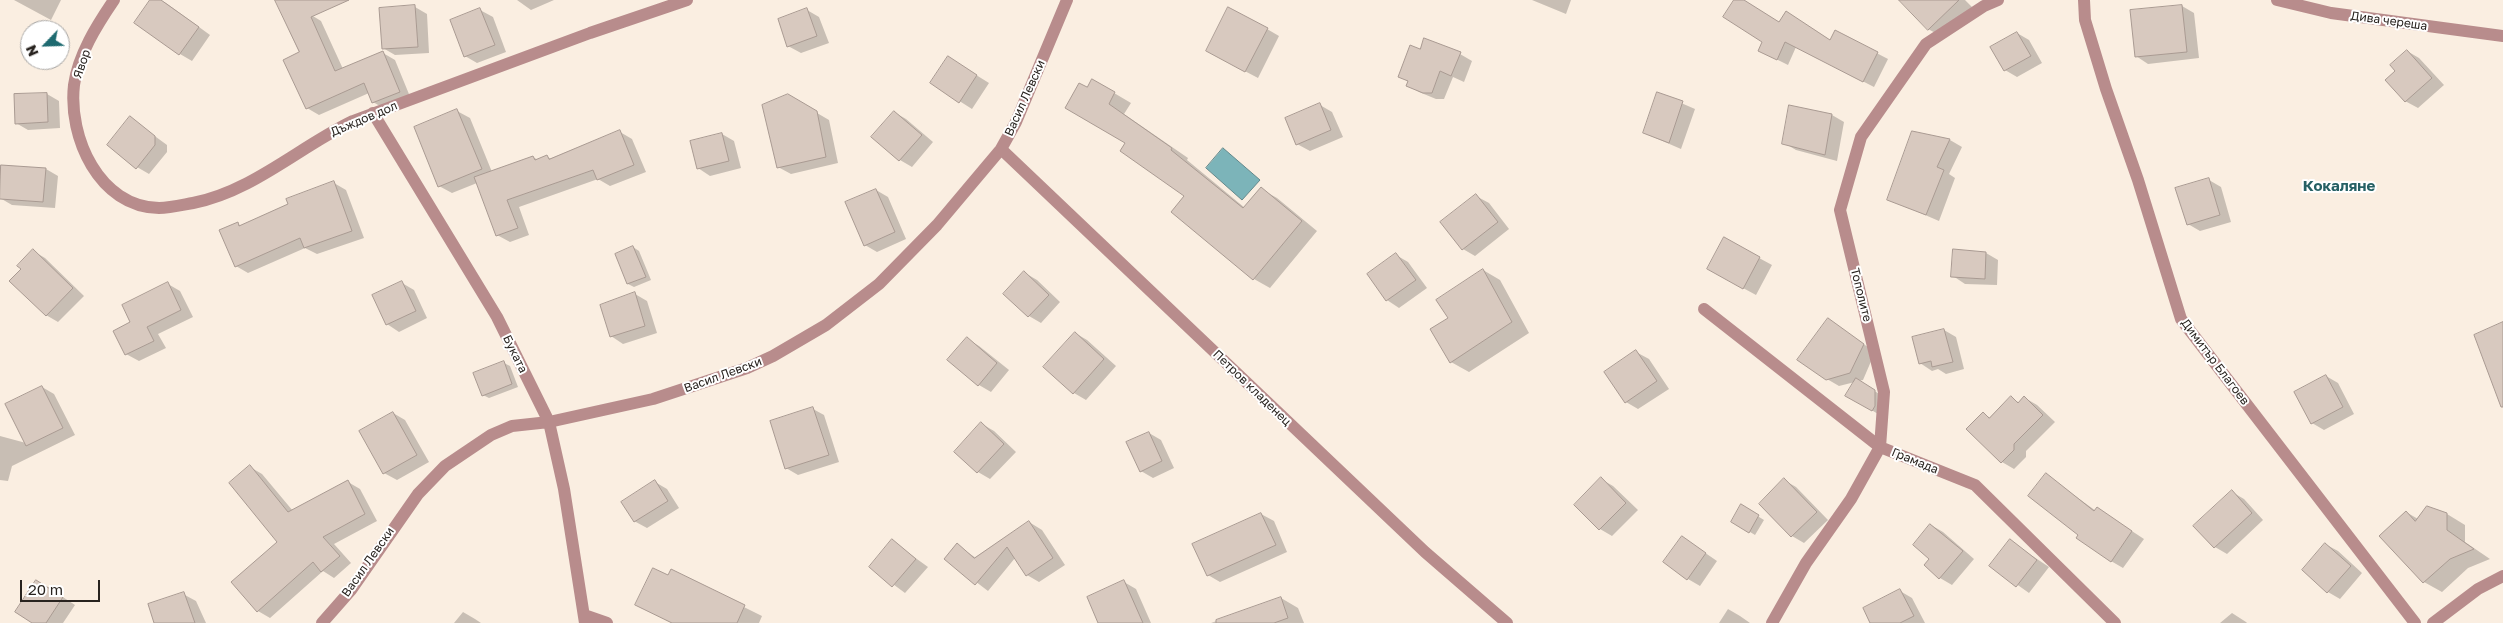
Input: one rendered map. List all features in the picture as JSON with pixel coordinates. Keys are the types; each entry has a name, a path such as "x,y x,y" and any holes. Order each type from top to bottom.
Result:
{"street":[{"name":"Явор","path":"77,134 74,85 79,67 95,31 114,0"},
{"name":"Дъждов дол","path":"77,134 90,165 108,186 132,200 157,208 194,203 234,189 279,166 330,132 373,113 590,33 687,0"},
{"name":"Васил Левски","path":"322,623 351,590 418,494 445,466 498,432 512,426 549,422 653,399 712,381 747,368 801,341 853,305 906,258 970,187 1001,149 1016,122 1067,0"},
{"name":"Тополите","path":"1772,623 1806,563 1851,499 1880,447 1884,392 1840,210 1861,137 1926,44 1984,6 1998,0"},
{"name":"Димитър Благоев","path":"2084,0 2085,20 2106,89 2138,180 2181,318 2415,623"},
{"name":"Дива череша","path":"2277,0 2331,13 2503,36"},
{"name":"Буката","path":"373,113 497,317 549,422 564,489 585,619"},
{"name":"Петров кладенец","path":"1001,149 1425,552 1507,623"},
{"name":"Грамада","path":"1704,309 1880,447 1975,485 2115,623"},
{"path":"2433,623 2478,589 2503,576"},
{"path":"585,619 606,623"}],"water":[{"path":"1223,148 1260,180 1242,200 1206,168"}],"building":[{"path":"150,0 161,0 199,27 179,55 134,23"},
{"path":"275,0 349,0 311,17 335,71 383,51 400,92 372,103 364,83 306,109 283,60 299,52"},
{"path":"1734,0 1744,0 1779,22 1786,11 1830,40 1835,30 1878,52 1863,82 1785,42 1777,60 1758,51 1762,42 1723,17"},
{"path":"1899,0 1959,0 1928,30"},
{"path":"415,5 418,47 382,49 379,8"},
{"path":"2182,5 2187,52 2135,57 2130,10"},
{"path":"1228,7 1268,28 1245,72 1206,51"},
{"path":"480,8 495,45 464,57 450,20"},
{"path":"807,8 817,36 787,47 778,19"},
{"path":"2017,32 2031,56 2004,71 1990,47"},
{"path":"1424,38 1461,52 1451,76 1440,71 1432,93 1423,93 1406,86 1408,81 1398,77 1410,45 1420,49"},
{"path":"2407,50 2432,78 2405,102 2385,80 2395,71 2390,65"},
{"path":"948,56 977,75 959,103 930,83"},
{"path":"1092,79 1115,92 1109,104 1172,148 1171,150 1243,208 1261,187 1302,221 1253,280 1171,212 1184,196 1120,151 1125,143 1065,108 1079,83 1087,87"},
{"path":"1657,92 1683,101 1669,143 1643,133"},
{"path":"47,93 48,122 15,124 14,94"},
{"path":"788,94 817,111 826,157 777,168 762,105"},
{"path":"1320,103 1331,130 1296,145 1285,118"},
{"path":"1789,105 1832,114 1825,155 1782,144"},
{"path":"457,109 482,169 438,187 414,127"},
{"path":"894,111 922,135 899,161 871,137"},
{"path":"130,116 155,136 155,145 136,169 107,145"},
{"path":"620,130 634,165 597,180 593,170 507,200 518,228 496,236 474,177 533,156 535,160 547,155 549,159"},
{"path":"1912,131 1950,139 1937,167 1944,170 1926,215 1887,200"},
{"path":"722,133 729,161 697,169 690,141"},
{"path":"1,165 46,168 43,202 0,199"},
{"path":"2209,178 2220,215 2187,225 2175,188"},
{"path":"334,181 352,231 304,248 300,238 235,267 219,230 238,222 239,226 288,204 286,199"},
{"path":"876,189 895,232 864,246 845,202"},
{"path":"1476,194 1498,222 1462,250 1440,222"},
{"path":"1724,237 1760,257 1743,289 1707,269"},
{"path":"633,246 646,277 627,284 615,254"},
{"path":"33,249 73,288 46,316 9,281 21,269 17,266"},
{"path":"1953,249 1986,252 1985,279 1951,277"},
{"path":"1396,253 1416,280 1386,301 1367,274"},
{"path":"1483,269 1512,322 1450,363 1430,329 1448,318 1436,300"},
{"path":"1024,271 1049,295 1028,317 1003,294"},
{"path":"402,281 416,311 386,325 372,295"},
{"path":"168,282 181,310 147,327 154,341 125,355 113,331 130,322 122,305"},
{"path":"635,292 645,326 610,337 600,305"},
{"path":"1828,318 1864,344 1850,373 1826,380 1797,360"},
{"path":"2503,322 2503,407 2501,407 2474,335"},
{"path":"1944,329 1953,362 1932,367 1931,361 1919,364 1912,337"},
{"path":"1075,332 1104,359 1073,394 1043,367"},
{"path":"967,337 997,363 978,386 947,360"},
{"path":"1636,350 1657,381 1625,403 1604,372"},
{"path":"504,361 512,384 482,396 473,373"},
{"path":"2326,375 2343,407 2311,424 2294,392"},
{"path":"1856,378 1875,390 1875,406 1872,411 1845,396"},
{"path":"42,386 63,428 26,446 5,404"},
{"path":"2011,396 2018,403 2024,396 2043,415 2014,444 2014,450 2001,463 1966,429 1983,412 1989,418"},
{"path":"813,407 829,455 785,469 770,421"},
{"path":"393,412 417,455 383,474 359,431"},
{"path":"981,422 1004,444 977,473 954,452"},
{"path":"1149,432 1162,461 1140,472 1126,442"},
{"path":"250,465 288,512 348,480 365,514 323,537 340,556 321,572 313,562 257,612 231,582 277,542 229,483"},
{"path":"2046,473 2094,511 2097,507 2132,531 2111,562 2076,538 2078,535 2028,496"},
{"path":"1601,477 1626,503 1599,530 1574,505"},
{"path":"1784,478 1817,512 1791,537 1759,504"},
{"path":"655,480 668,501 634,522 621,502"},
{"path":"2232,490 2252,513 2214,548 2193,526"},
{"path":"1741,504 1759,515 1749,533 1731,522"},
{"path":"2427,506 2447,513 2447,530 2474,549 2450,559 2423,583 2379,536 2406,511 2415,521"},
{"path":"1261,513 1276,545 1207,576 1192,544"},
{"path":"1029,521 1053,558 1026,576 1007,547 975,585 944,559 957,543 974,558"},
{"path":"1930,524 1963,551 1939,579 1924,565 1929,559 1913,545"},
{"path":"1682,536 1706,553 1687,580 1663,562"},
{"path":"892,539 916,559 892,587 869,567"},
{"path":"2010,539 2037,560 2016,587 1989,566"},
{"path":"2325,543 2351,566 2327,593 2302,570"},
{"path":"653,568 668,575 671,569 745,605 737,623 672,623 635,605"},
{"path":"36,580 63,597 46,623 32,623 15,612"},
{"path":"1124,580 1143,623 1098,623 1087,597"},
{"path":"1900,589 1914,616 1900,623 1870,623 1863,608"},
{"path":"184,592 195,623 154,623 148,604"},
{"path":"1281,597 1288,618 1274,623 1216,623 1216,620"}],"district":[{"name":"Кокаляне","path":"2339,186"}]}
